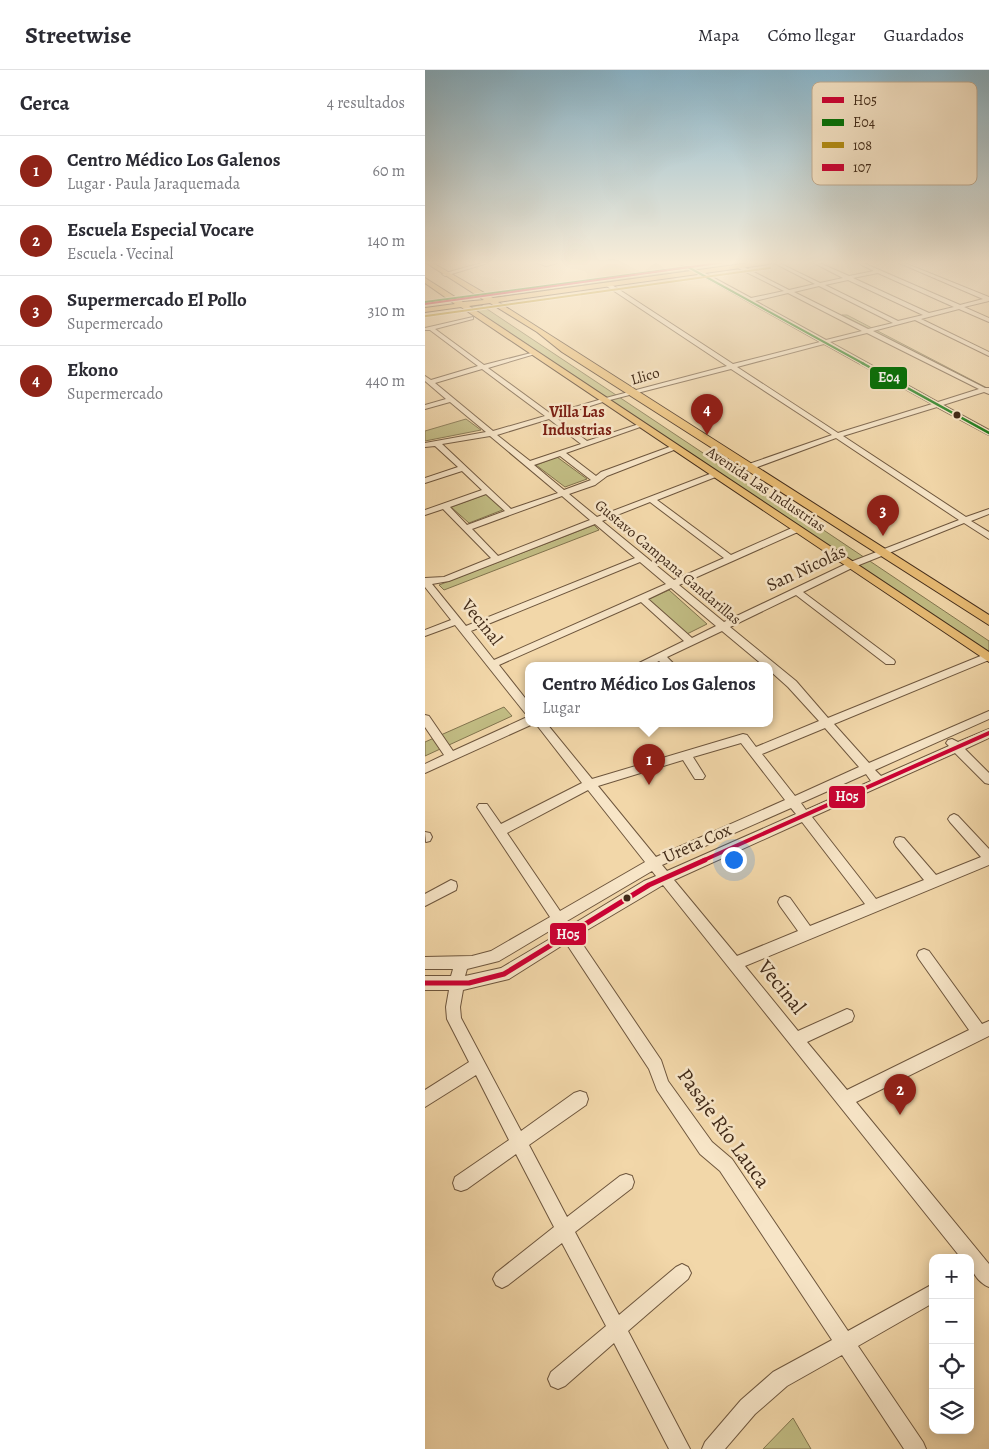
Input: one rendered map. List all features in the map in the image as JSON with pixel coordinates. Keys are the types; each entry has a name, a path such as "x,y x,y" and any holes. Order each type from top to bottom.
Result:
{"main road":[{"name":"Avenida Las Industrias","path":"491,326 988,657"},
{"name":"Avenida Las Industrias","path":"534,326 565,350 989,621"}],"street":[{"path":"672,326 989,536"},
{"path":"797,326 989,433"},
{"path":"864,326 988,389"},
{"name":"Llico","path":"425,445 492,433 604,400 634,394 732,366 886,326"},
{"path":"932,326 989,354"},
{"path":"428,329 483,367 586,444"},
{"path":"427,380 533,353"},
{"name":"Gustavo Campana Gandarillas","path":"427,380 766,662"},
{"path":"749,467 838,436 988,389"},
{"path":"425,407 451,400"},
{"path":"529,464 641,425"},
{"path":"436,443 510,512"},
{"path":"466,528 596,480 604,474 675,448"},
{"path":"561,453 596,480"},
{"path":"425,481 463,468"},
{"path":"425,582 446,579 715,474"},
{"path":"425,512 488,491"},
{"path":"651,499 730,559"},
{"path":"444,506 497,559"},
{"name":"San Nicolás","path":"650,662 851,565 884,554 989,511"},
{"path":"493,664 797,529"},
{"path":"465,630 642,558"},
{"name":"Vecinal","path":"425,582 525,705"},
{"path":"796,591 890,662"},
{"path":"642,598 691,642"},
{"path":"425,634 457,621"},
{"path":"661,657 667,662"},
{"path":"755,752 988,657"},
{"name":"Gustavo Campana Gandarillas","path":"773,668 796,687 879,782"},
{"name":"Ureta Cox","path":"425,963 461,962 494,957 654,863 989,715"},
{"path":"425,719 451,757"},
{"path":"425,769 525,723"},
{"name":"Vecinal","path":"543,727 845,1099 980,1272"},
{"name":"Ureta Cox","path":"425,983 480,981 503,974 665,877 989,733"},
{"path":"943,735 989,780"},
{"path":"499,831 590,784 743,738 874,906"},
{"path":"686,755 699,776"},
{"name":"Pasaje Río Lauca","path":"483,806 656,1065 662,1086 705,1148 725,1165 916,1449"},
{"path":"735,963 989,858 954,819"},
{"path":"900,842 933,882"},
{"path":"425,900 451,886"},
{"path":"785,902 807,933"},
{"path":"845,1099 984,1030 924,955"},
{"path":"461,962 453,1007 455,1019 680,1449"},
{"path":"796,1039 847,1016"},
{"path":"425,1099 478,1064"},
{"path":"461,1183 580,1099"},
{"path":"502,1279 626,1182"},
{"path":"558,1379 682,1274"},
{"path":"712,1449 748,1407 779,1379 929,1295"}],"shaded area":[{"path":"498,326 513,326 787,509 822,529 989,641 989,654"},
{"path":"864,326 869,326 989,389 989,391"},
{"path":"466,419 481,430 425,441 425,431"},
{"path":"557,457 587,479 565,487 536,465"},
{"path":"487,494 505,509 469,523 451,507"},
{"path":"594,525 599,530 444,590 439,585"},
{"path":"669,590 707,624 681,637 643,602"},
{"path":"504,707 512,716 425,756 425,742"},
{"path":"793,1418 811,1449 763,1449"}],"transit line":[{"name":"E04","path":"796,326 989,433"},
{"name":"H05","path":"425,983 469,983 504,974 649,885 989,733"}],"place":[{"name":"Ekono","path":"707,435"},
{"name":"Supermercado El Pollo","path":"883,536"},
{"name":"Centro Médico Los Galenos","path":"649,785"},
{"name":"Escuela Especial Vocare","path":"900,1115"}],"district":[{"name":"Villa Las Industrias","path":"577,420"}]}
